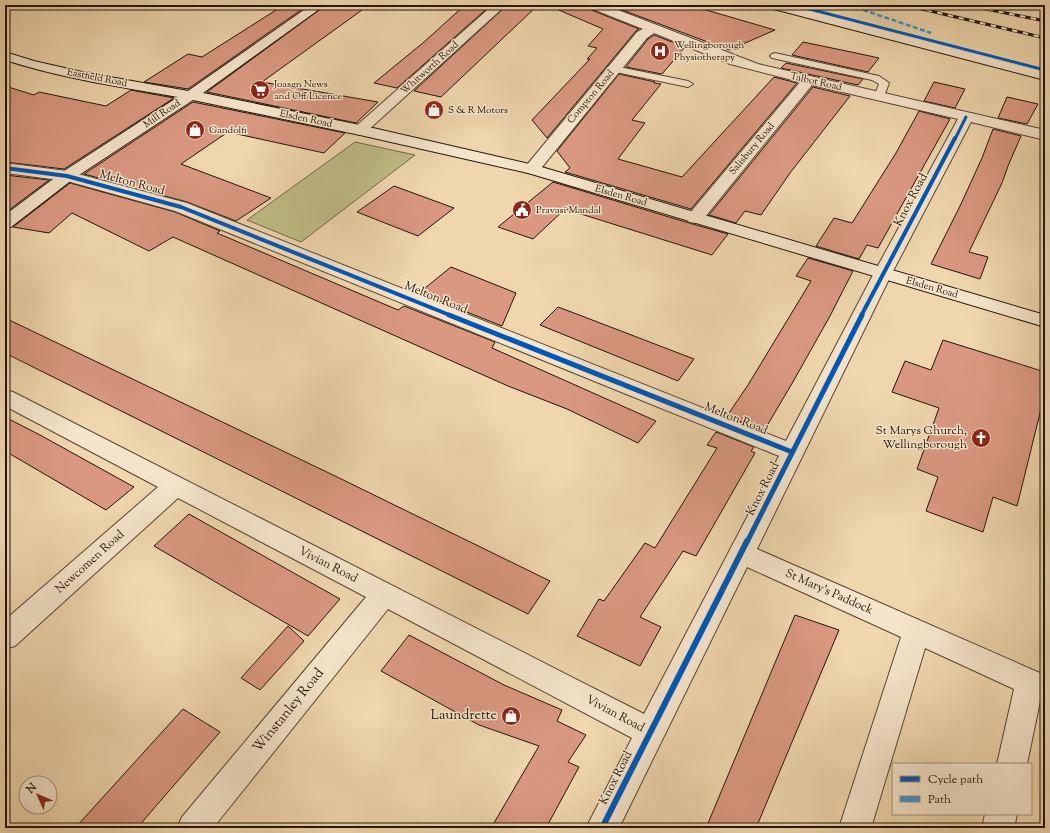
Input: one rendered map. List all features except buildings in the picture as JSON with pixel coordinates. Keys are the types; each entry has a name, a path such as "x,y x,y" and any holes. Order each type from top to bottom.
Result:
{"street":[{"name":"Mill Road","path":"5,223 67,176 191,95 319,5"},
{"name":"Whitworth Road","path":"360,130 500,5"},
{"name":"Talbot Road","path":"594,5 735,61 879,97 1045,135"},
{"path":"774,5 1045,76"},
{"name":"Compton Road","path":"532,169 642,36 654,29"},
{"name":"Eastfield Road","path":"5,56 30,64 82,76 191,95"},
{"name":"Salisbury Road","path":"695,218 809,80"},
{"name":"Elsden Road","path":"191,95 360,130 532,169 1045,321"},
{"name":"Knox Road","path":"602,828 883,273 966,117"},
{"name":"Melton Road","path":"5,168 67,176 181,207 792,452"},
{"name":"Vivian Road","path":"5,397 650,732"},
{"name":"Newcomen Road","path":"5,637 175,486"},
{"name":"St Mary's Paddock","path":"741,553 1030,682 1012,763"},
{"name":"Winstanley Road","path":"193,828 384,594"},
{"path":"855,828 916,632"},
{"path":"998,828 1001,815"}],"lane":[{"path":"775,56 875,78 884,83 879,97"},
{"path":"614,69 688,84"}],"shaded area":[{"path":"355,142 415,155 301,242 247,220"}],"railway":[{"path":"905,5 1045,38"},
{"path":"966,5 1045,21"}],"marked path":[{"path":"849,5 931,33"}],"cycle path":[{"path":"794,5 1045,70"},
{"path":"602,828 883,273 966,117"},
{"path":"5,168 67,176 181,207 792,452"}],"place":[{"name":"Wellingborough Physiotherapy","path":"660,51"},
{"name":"Joasgn News and Off Licence","path":"260,90"},
{"name":"S & R Motors","path":"434,110"},
{"name":"Gandolfi","path":"195,130"},
{"name":"Pravasi Mandal","path":"522,210"},
{"name":"St Marys Church, Wellingborough","path":"981,438"},
{"name":"Laundrette","path":"511,716"}]}
